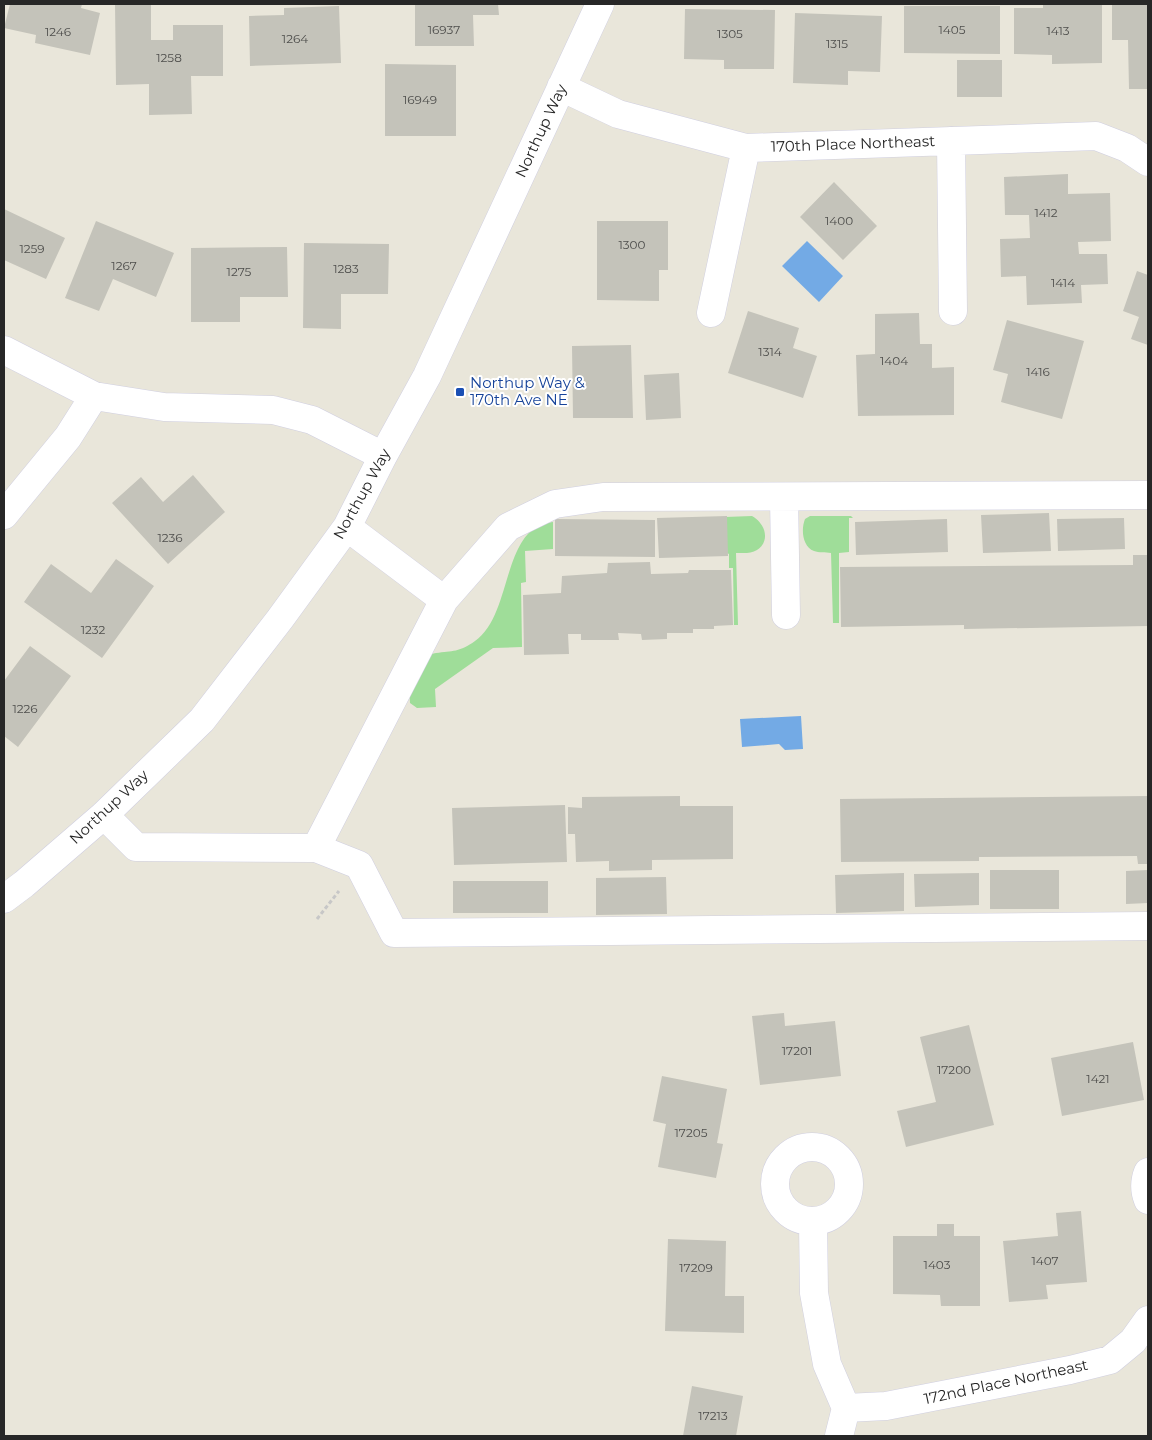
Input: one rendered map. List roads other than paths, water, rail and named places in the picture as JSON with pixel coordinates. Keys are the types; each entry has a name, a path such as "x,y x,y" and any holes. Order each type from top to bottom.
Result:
{"street":[{"name":"Northup Way","path":"4,899 104,815 202,720 280,619 347,527 430,368 600,4"},
{"name":"170th Place Northeast","path":"561,88 618,114 746,148 1096,136 1127,148 1148,162"},
{"path":"951,141 953,311"},
{"path":"711,313 746,148"},
{"path":"4,350 94,396 164,407 273,410 312,420 383,456"},
{"path":"4,516 68,437 94,396"},
{"path":"316,848 444,600 508,527 555,504 603,497 1148,495"},
{"path":"784,497 786,616"},
{"path":"347,527 444,600"},
{"path":"104,815 136,846 316,848 359,865 394,933 1148,926"},
{"path":"1148,1172 1145,1179 1145,1192 1148,1200"},
{"path":"813,1222 814,1293 827,1364 846,1408 839,1436"},
{"name":"172nd Place Northeast","path":"846,1408 886,1406 1070,1370 1110,1360 1133,1341 1148,1320"}],"water":[{"path":"807,241 843,276 819,302 782,266"},
{"path":"801,716 803,749 785,750 779,744 742,747 740,719"}],"place":[{"name":"Northup Way & 170th Ave NE","path":"460,392"}]}
